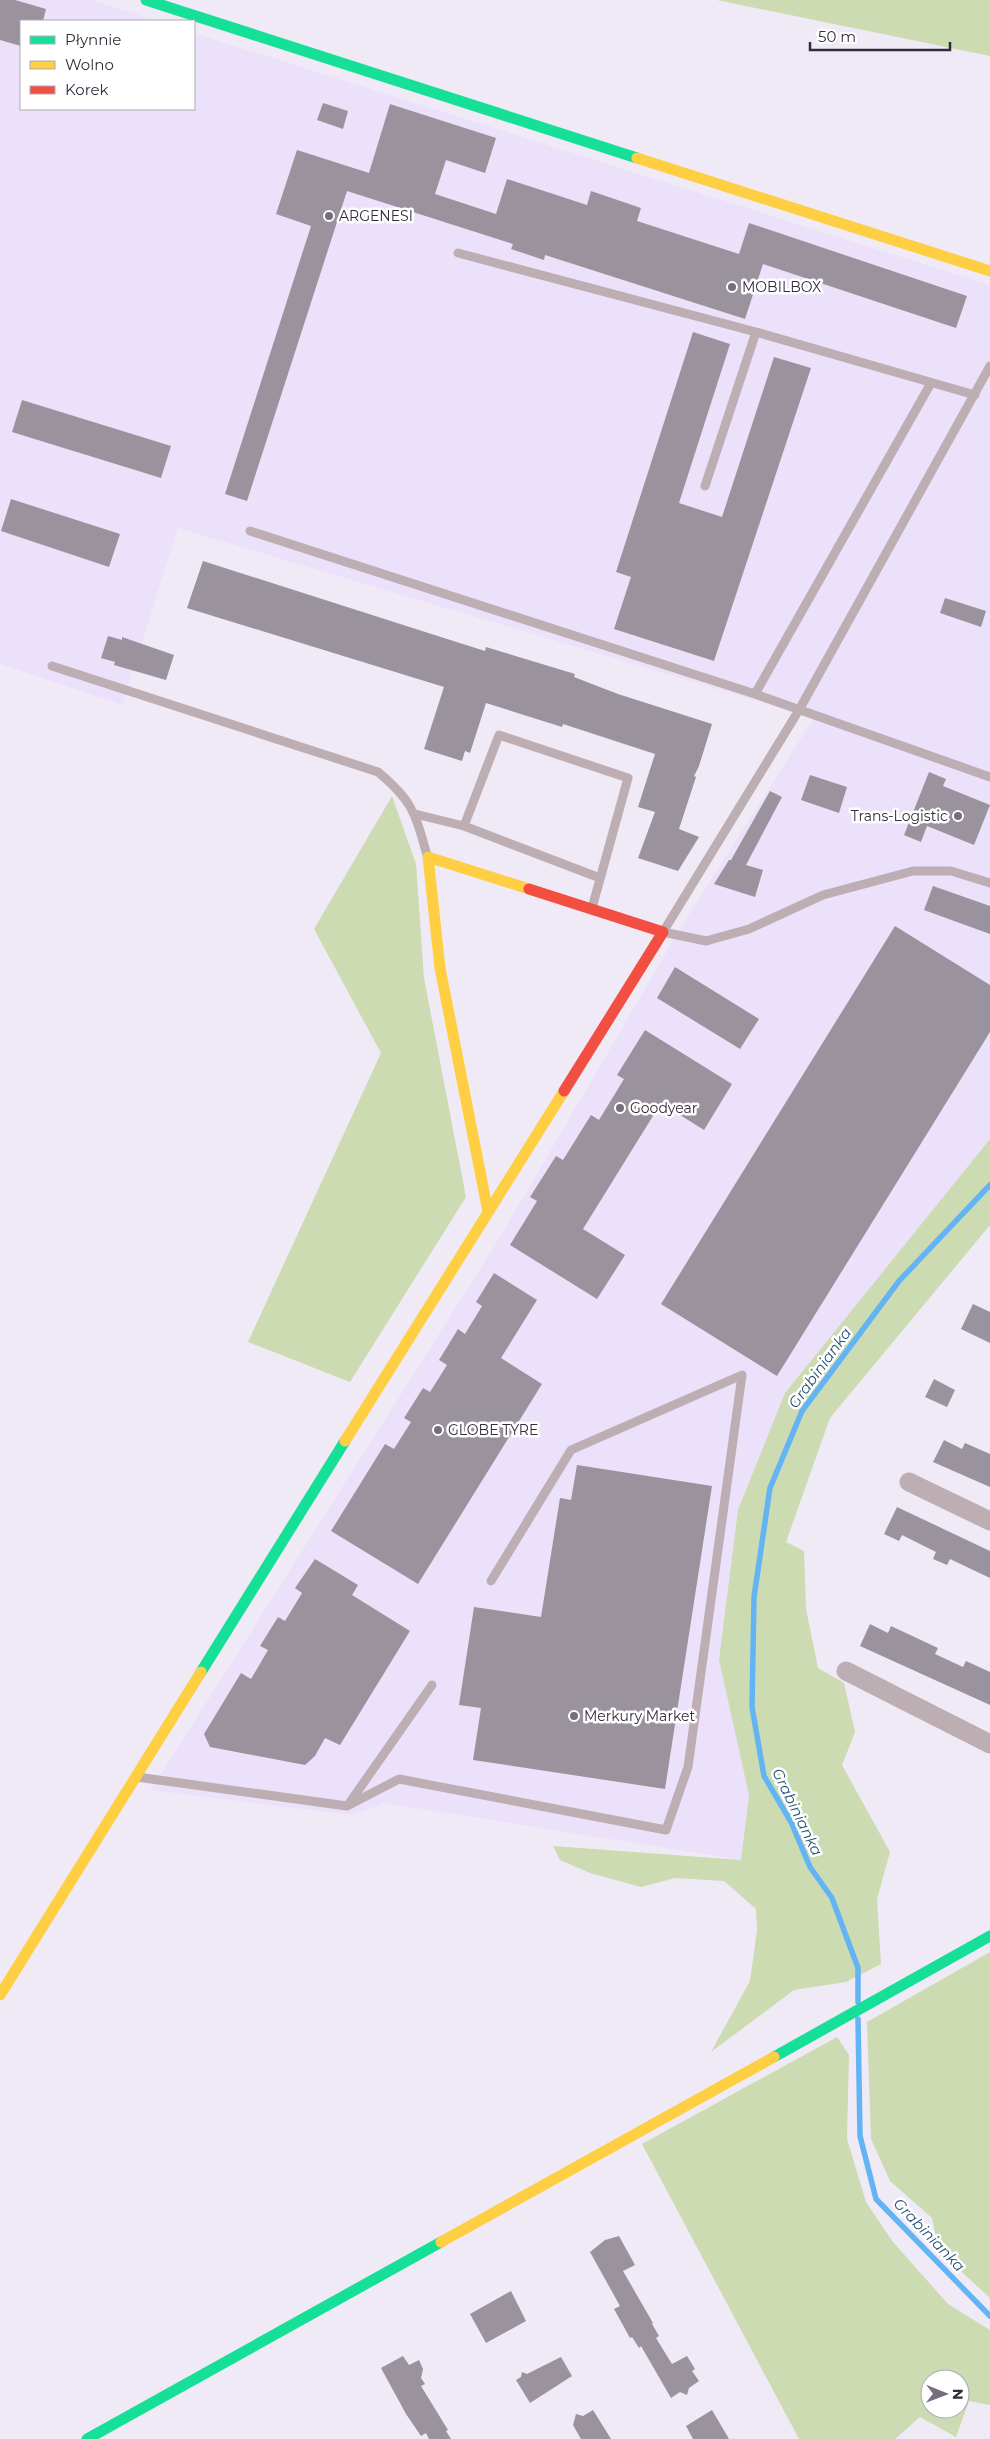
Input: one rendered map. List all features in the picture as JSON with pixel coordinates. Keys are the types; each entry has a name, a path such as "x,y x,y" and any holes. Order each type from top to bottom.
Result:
{"street":[{"path":"146,0 990,271"},
{"path":"0,1995 135,1777 488,1212 662,932 428,857 440,968 488,1212"},
{"path":"909,1482 990,1521"},
{"path":"846,1670 990,1744"},
{"path":"87,2439 990,1936"}],"lane":[{"path":"458,252 756,332 975,395"},
{"path":"706,486 756,332"},
{"path":"990,366 799,710 662,932 706,941 749,929 823,895 913,871 951,871 990,883"},
{"path":"755,694 931,382"},
{"path":"250,531 755,694 990,777"},
{"path":"52,666 378,772 400,790 415,814 428,857"},
{"path":"464,826 499,735 628,778 592,908"},
{"path":"415,814 464,826 600,878"},
{"path":"135,1777 347,1806 399,1779 666,1830 688,1766 742,1375 571,1450 491,1581"},
{"path":"347,1806 432,1684"}],"shaded area":[{"path":"0,0 91,0 155,20 20,20 20,110 195,110 195,33 990,285 990,1139 785,1393 719,1660 749,1795 741,1860 384,1803 351,1815 151,1790 497,1242 684,922 814,718 178,528 122,705 0,664"}],"green space":[{"path":"717,0 990,0 990,56"},
{"path":"392,796 416,864 424,978 466,1197 350,1382 248,1342 381,1053 314,929"},
{"path":"990,1139 990,1225 830,1418 786,1542 804,1551 806,1609 818,1668 844,1683 855,1732 842,1765 890,1852 877,1899 881,1964 846,1982 794,1990 711,2052 750,1981 757,1930 756,1909 724,1881 675,1878 641,1887 590,1873 560,1860 553,1846 741,1860 749,1795 719,1660 738,1510 785,1393"},
{"path":"990,1952 990,2298 939,2251 932,2218 890,2181 871,2139 867,2022"},
{"path":"837,2037 849,2055 847,2139 866,2202 893,2242 948,2304 990,2330 990,2405 970,2401 970,2369 920,2369 920,2417 895,2439 799,2439 642,2144"},
{"path":"924,2419 962,2419 956,2437"}],"building":[{"path":"0,0 15,0 46,9 43,20 20,20 20,46 0,40"},
{"path":"323,103 348,111 343,129 317,120"},
{"path":"390,104 496,138 485,173 446,160 435,194 496,214 507,179 587,205 591,191 641,208 637,221 739,254 749,223 967,296 956,328 763,264 745,319 545,255 544,260 511,249 513,244 347,191 247,501 225,494 311,226 276,214 297,150 369,173"},
{"path":"693,332 730,344 679,503 722,517 774,357 811,368 714,661 614,629 631,577 616,572"},
{"path":"22,400 171,446 161,478 12,432"},
{"path":"11,499 120,534 109,567 1,531"},
{"path":"203,561 485,651 486,647 575,674 574,677 618,694 712,724 694,776 696,777 679,829 699,837 678,871 638,858 655,812 638,807 655,754 563,724 562,727 486,703 470,753 465,751 462,761 424,749 444,687 187,608"},
{"path":"945,598 986,611 981,627 940,613"},
{"path":"108,636 122,640 122,637 174,655 166,680 114,665 115,662 101,658"},
{"name":"Trans-Logistic","path":"929,772 946,779 943,786 990,805 974,845 927,826 921,842 904,835"},
{"path":"810,775 847,787 839,813 801,800"},
{"path":"770,791 782,797 746,865 763,870 755,897 714,884 729,860 731,860"},
{"path":"933,886 990,906 990,934 924,910"},
{"path":"895,926 990,985 990,1032 777,1376 661,1304"},
{"path":"675,967 759,1019 740,1049 657,998"},
{"path":"645,1030 732,1084 704,1130 661,1103 583,1229 625,1255 597,1299 510,1245 537,1201 530,1197 556,1156 563,1160 591,1115 599,1120 624,1079 617,1075"},
{"path":"494,1273 537,1300 501,1358 542,1384 418,1584 331,1531 385,1444 394,1449 411,1422 404,1418 423,1388 430,1392 447,1365 439,1360 458,1329 465,1334 482,1306 476,1302"},
{"path":"973,1304 990,1312 990,1343 961,1329"},
{"path":"934,1379 955,1390 947,1407 925,1397"},
{"path":"944,1440 962,1449 965,1443 990,1454 990,1487 933,1462"},
{"path":"577,1465 712,1486 665,1789 473,1760 481,1708 459,1705 474,1607 541,1617 560,1498 571,1500"},
{"path":"897,1507 990,1551 990,1578 950,1559 947,1565 933,1559 936,1552 902,1535 899,1541 884,1534"},
{"path":"315,1559 358,1585 352,1595 410,1631 340,1745 325,1738 315,1756 305,1765 210,1747 204,1734 241,1673 251,1679 268,1650 260,1646 278,1617 285,1621 302,1593 295,1588"},
{"path":"870,1624 888,1633 891,1626 938,1648 935,1654 963,1667 966,1661 990,1672 990,1705 860,1646"},
{"path":"619,2236 635,2265 623,2271 653,2323 659,2336 656,2338 672,2364 687,2356 695,2369 692,2371 699,2381 689,2388 687,2395 680,2392 671,2398 641,2346 639,2348 632,2337 630,2338 614,2309 620,2306 590,2252 605,2240"},
{"path":"511,2291 526,2321 486,2343 470,2314"},
{"path":"403,2356 409,2365 419,2360 423,2369 421,2378 425,2384 421,2386 448,2430 446,2431 451,2439 429,2439 426,2433 421,2436 406,2414 381,2368"},
{"path":"561,2357 572,2376 530,2403 516,2380 521,2377 522,2372 527,2374"},
{"path":"593,2410 611,2439 581,2439 573,2425 576,2414 583,2416"},
{"path":"712,2410 729,2439 693,2439 686,2426"}],"waterway":[{"name":"Grabinianka","path":"858,2002 858,1968 832,1898 810,1867 791,1822 764,1776 752,1707 754,1597 770,1488 802,1411 899,1281 990,1185"},
{"name":"Grabinianka","path":"858,2019 860,2136 876,2199 990,2316"}],"traffic: fast":[{"path":"146,0 637,158"},
{"path":"201,1672 345,1441"},
{"path":"774,2057 990,1936"},
{"path":"87,2439 441,2242"}],"traffic: slow":[{"path":"637,158 990,271"},
{"path":"488,1212 440,968 428,857 529,889"},
{"path":"345,1441 564,1091"},
{"path":"0,1995 201,1672"},
{"path":"441,2242 774,2057"}],"traffic: jam":[{"path":"529,889 663,932 564,1091"}],"place":[{"name":"ARGENESI","path":"329,216"},
{"name":"MOBILBOX","path":"732,287"},
{"name":"Trans-Logistic","path":"958,816"},
{"name":"Goodyear","path":"620,1108"},
{"name":"GLOBE TYRE","path":"438,1430"},
{"name":"Merkury Market","path":"574,1716"}]}
